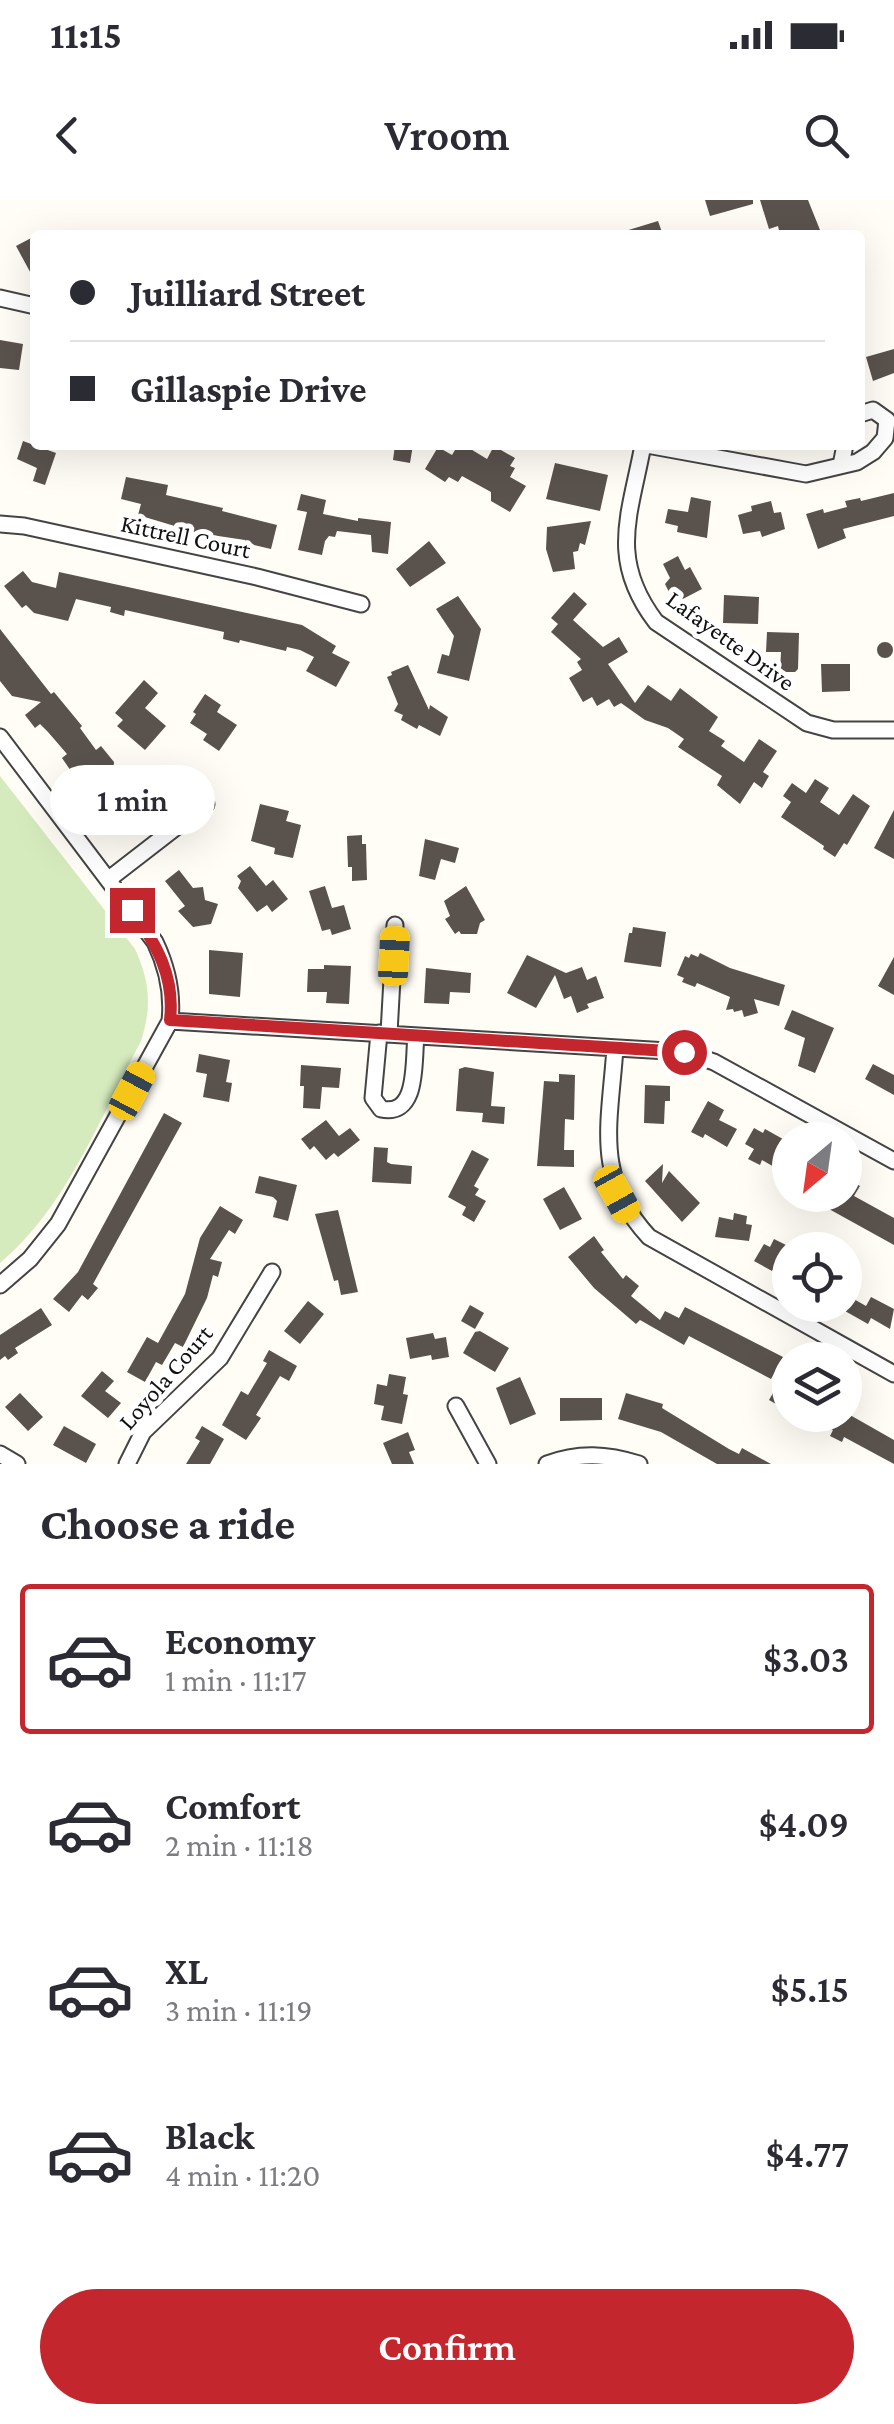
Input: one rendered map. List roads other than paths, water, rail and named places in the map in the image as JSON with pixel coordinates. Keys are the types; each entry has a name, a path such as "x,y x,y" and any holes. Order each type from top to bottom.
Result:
{"street":[{"path":"0,298 30,305"},
{"path":"671,450 806,474 858,462 872,452 885,438 888,420 879,411 865,413"},
{"name":"Lafayette Drive","path":"644,450 625,555 640,601 656,622 807,723 832,730 894,730"},
{"path":"841,465 844,450"},
{"name":"Kittrell Court","path":"0,524 257,577 361,604"},
{"path":"0,737 109,879 162,956 172,1002 170,1020 58,1224 30,1259 0,1285"},
{"path":"109,879 206,804"},
{"path":"395,926 373,1098 381,1109 401,1108 409,1099 416,1036"},
{"path":"170,1020 684,1052 714,1062 894,1161"},
{"path":"615,1048 609,1160 616,1192 630,1217 649,1237 894,1374"},
{"name":"Loyola Court","path":"127,1464 143,1432 220,1358 272,1272"},
{"path":"456,1406 488,1464"},
{"path":"0,1454 17,1464"},
{"path":"547,1464 593,1455 640,1464"}]}
